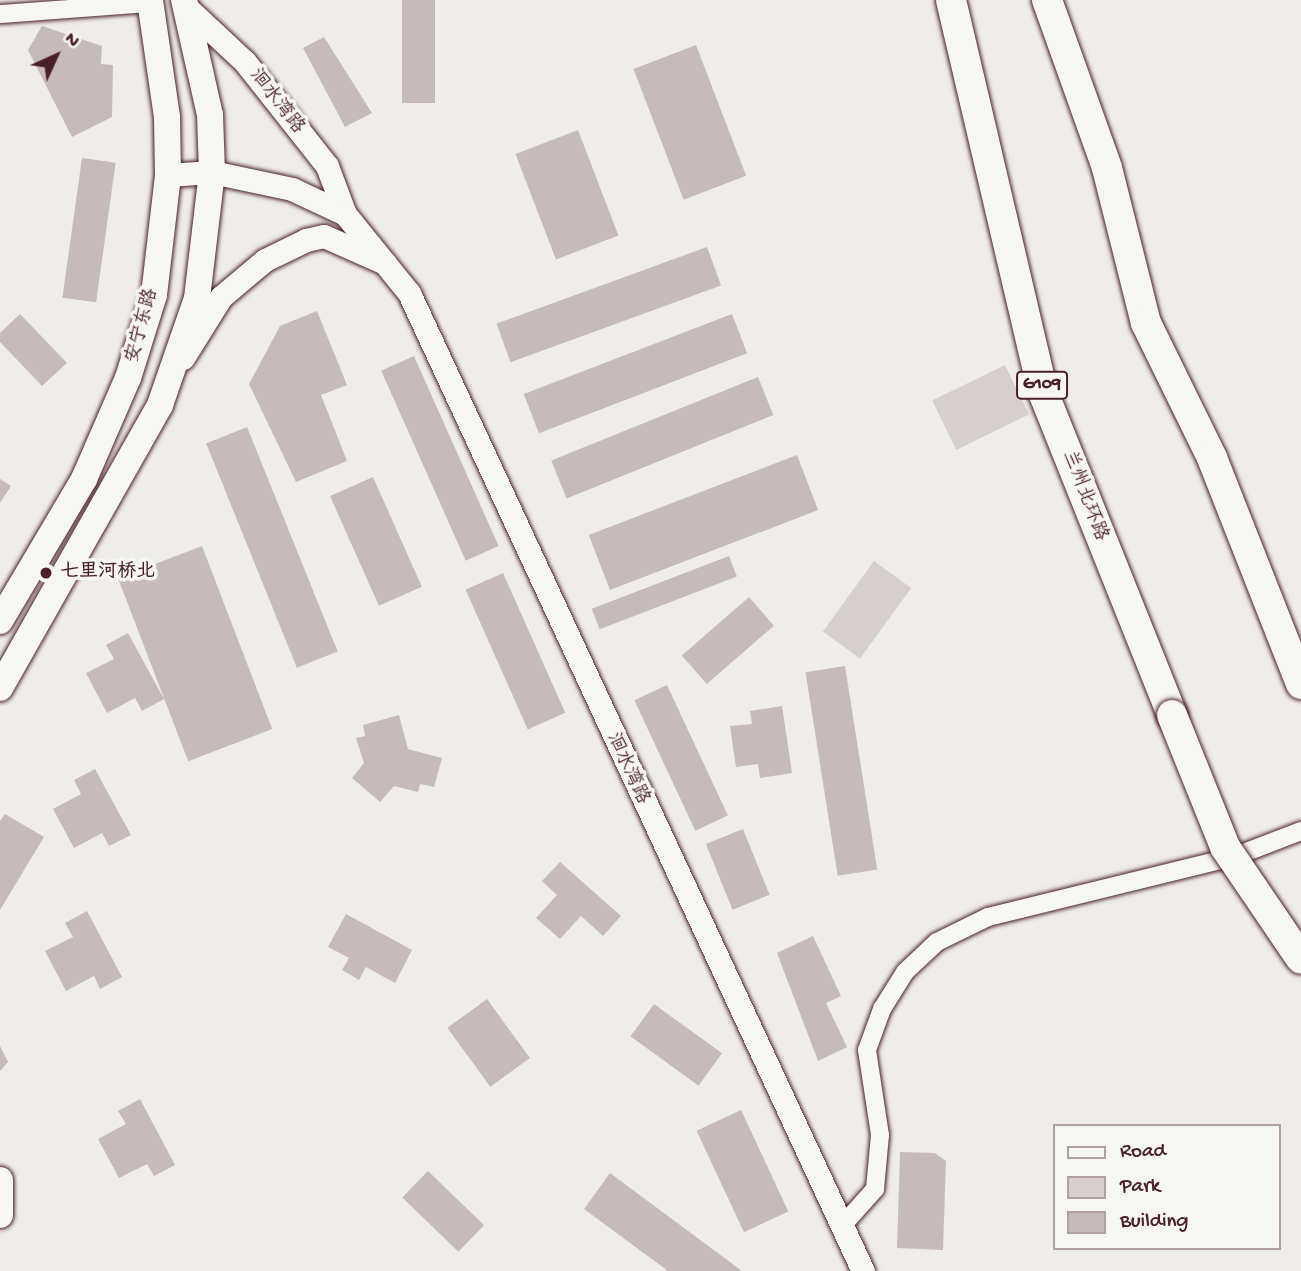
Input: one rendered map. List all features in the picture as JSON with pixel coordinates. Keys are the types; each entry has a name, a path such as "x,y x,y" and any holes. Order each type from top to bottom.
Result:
{"highway":[{"name":"兰州北环路","path":"951,0 1044,392 1224,847 1301,959"},
{"path":"1046,0 1107,168 1146,323 1212,458 1296,672"}],"main road":[{"name":"安宁东路","path":"0,621 84,479 128,379 154,295 168,175 167,117 150,1"},
{"path":"0,688 113,496 176,369 197,298 212,172 210,115 184,3"},
{"path":"0,1180 0,1215"}],"street":[{"path":"0,14 150,1"},
{"name":"洄水湾路","path":"184,3 245,62 327,166 345,214 392,267 863,1271"},
{"name":"洄水湾路","path":"168,175 212,172 292,189 345,214"},
{"path":"176,369 221,297 265,260 306,240 324,236 392,267"},
{"path":"842,1226 876,1189 880,1135 867,1050 887,1000 937,942 988,917 1236,856 1301,831"}],"green space":[{"path":"1005,365 1029,414 956,450 932,401"},
{"path":"874,561 911,588 860,658 823,631"}],"building":[{"path":"402,0 435,0 435,103 402,103"},
{"path":"42,26 102,46 101,64 113,65 112,117 72,137 28,50"},
{"path":"324,37 372,113 345,127 303,48"},
{"path":"696,45 746,176 684,200 633,69"},
{"path":"578,130 618,235 556,260 515,154"},
{"path":"82,158 116,163 96,302 62,298"},
{"path":"707,247 721,286 511,362 497,324"},
{"path":"317,311 347,385 321,395 347,461 296,482 249,384 280,326"},
{"path":"20,314 67,363 42,386 0,342 0,333"},
{"path":"732,314 747,353 539,433 524,394"},
{"path":"414,356 499,546 466,561 381,371"},
{"path":"758,377 773,415 567,499 551,461"},
{"path":"247,427 338,651 297,668 206,443"},
{"path":"797,455 818,510 610,590 589,535"},
{"path":"373,477 422,587 379,606 330,496"},
{"path":"0,479 11,486 0,503"},
{"path":"202,546 272,729 188,761 118,578"},
{"path":"729,556 737,577 600,629 592,609"},
{"path":"503,573 565,713 528,729 466,590"},
{"path":"749,597 774,626 707,684 682,655"},
{"path":"128,633 164,699 142,711 135,698 107,713 86,673 114,659 106,645"},
{"path":"845,666 877,869 838,876 805,672"},
{"path":"667,685 728,816 695,831 634,700"},
{"path":"782,706 792,773 760,778 758,764 736,767 730,726 752,724 750,711"},
{"path":"399,715 408,749 442,758 434,787 420,784 418,792 394,786 380,802 352,778 364,763 356,738 365,736 363,725"},
{"path":"95,769 131,835 109,846 102,833 74,848 53,809 81,794 74,780"},
{"path":"5,814 44,837 0,910 0,821"},
{"path":"743,829 770,895 733,910 706,844"},
{"path":"560,862 621,916 603,936 581,916 560,939 536,918 557,895 542,881"},
{"path":"87,911 122,977 100,989 94,976 66,991 45,951 73,937 65,923"},
{"path":"346,914 412,950 395,983 366,967 359,980 342,970 349,958 328,947"},
{"path":"813,936 841,996 826,1003 847,1047 818,1061 777,953"},
{"path":"487,999 530,1058 490,1087 447,1028"},
{"path":"654,1004 722,1053 698,1086 630,1036"},
{"path":"0,1046 8,1062 0,1071"},
{"path":"140,1099 175,1165 154,1176 147,1164 119,1178 98,1139 126,1124 118,1111"},
{"path":"741,1110 788,1212 744,1232 697,1131"},
{"path":"900,1152 935,1153 946,1161 943,1250 897,1248"},
{"path":"428,1171 484,1225 458,1252 402,1198"},
{"path":"610,1173 742,1271 668,1271 584,1209"}],"place":[{"name":"七里河桥北","path":"46,573"}]}
